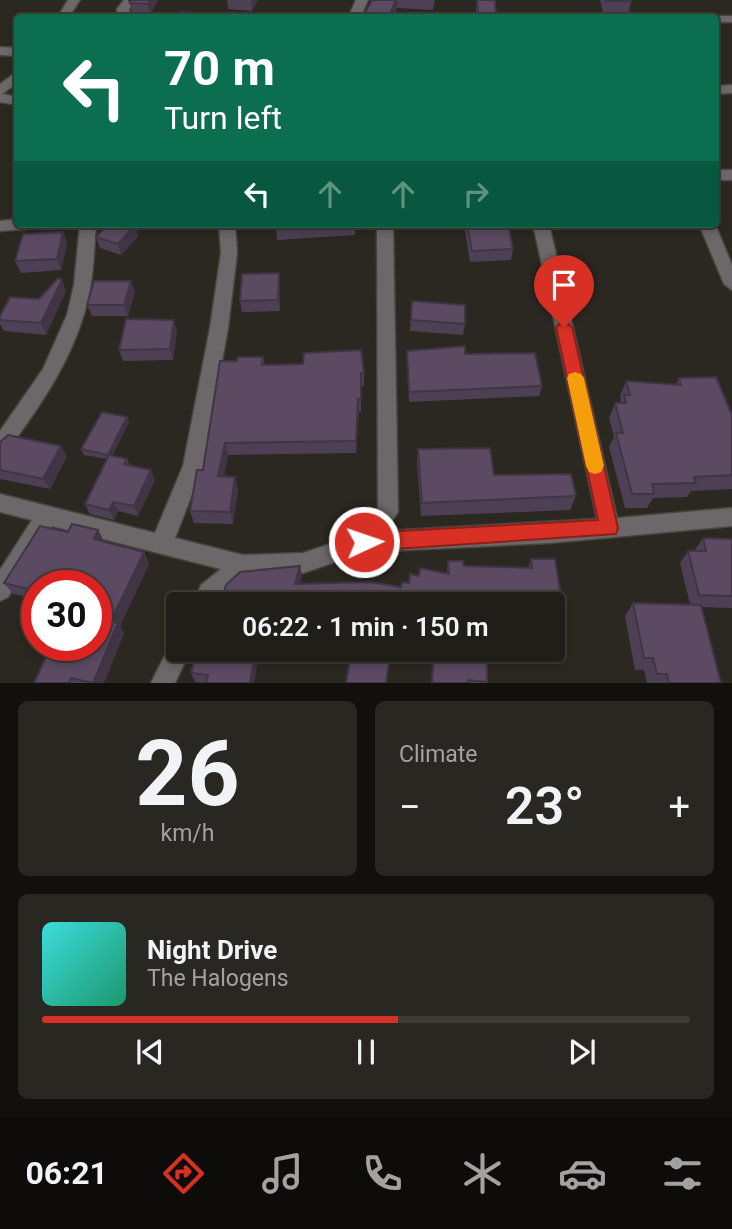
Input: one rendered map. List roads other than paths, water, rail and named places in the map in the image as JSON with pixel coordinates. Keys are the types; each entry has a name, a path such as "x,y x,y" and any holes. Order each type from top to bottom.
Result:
{"street":[{"path":"0,92 14,79"},
{"path":"0,445 34,401 70,331 81,292 88,228"},
{"path":"161,545 193,466 219,328 229,253 227,228"},
{"path":"364,542 388,512 385,228"},
{"path":"542,228 609,528"},
{"path":"709,228 732,284"},
{"path":"0,503 243,565 303,563 364,542 609,528 732,517"},
{"path":"0,590 46,516"},
{"path":"210,592 243,565"},
{"path":"163,683 174,662"}]}
